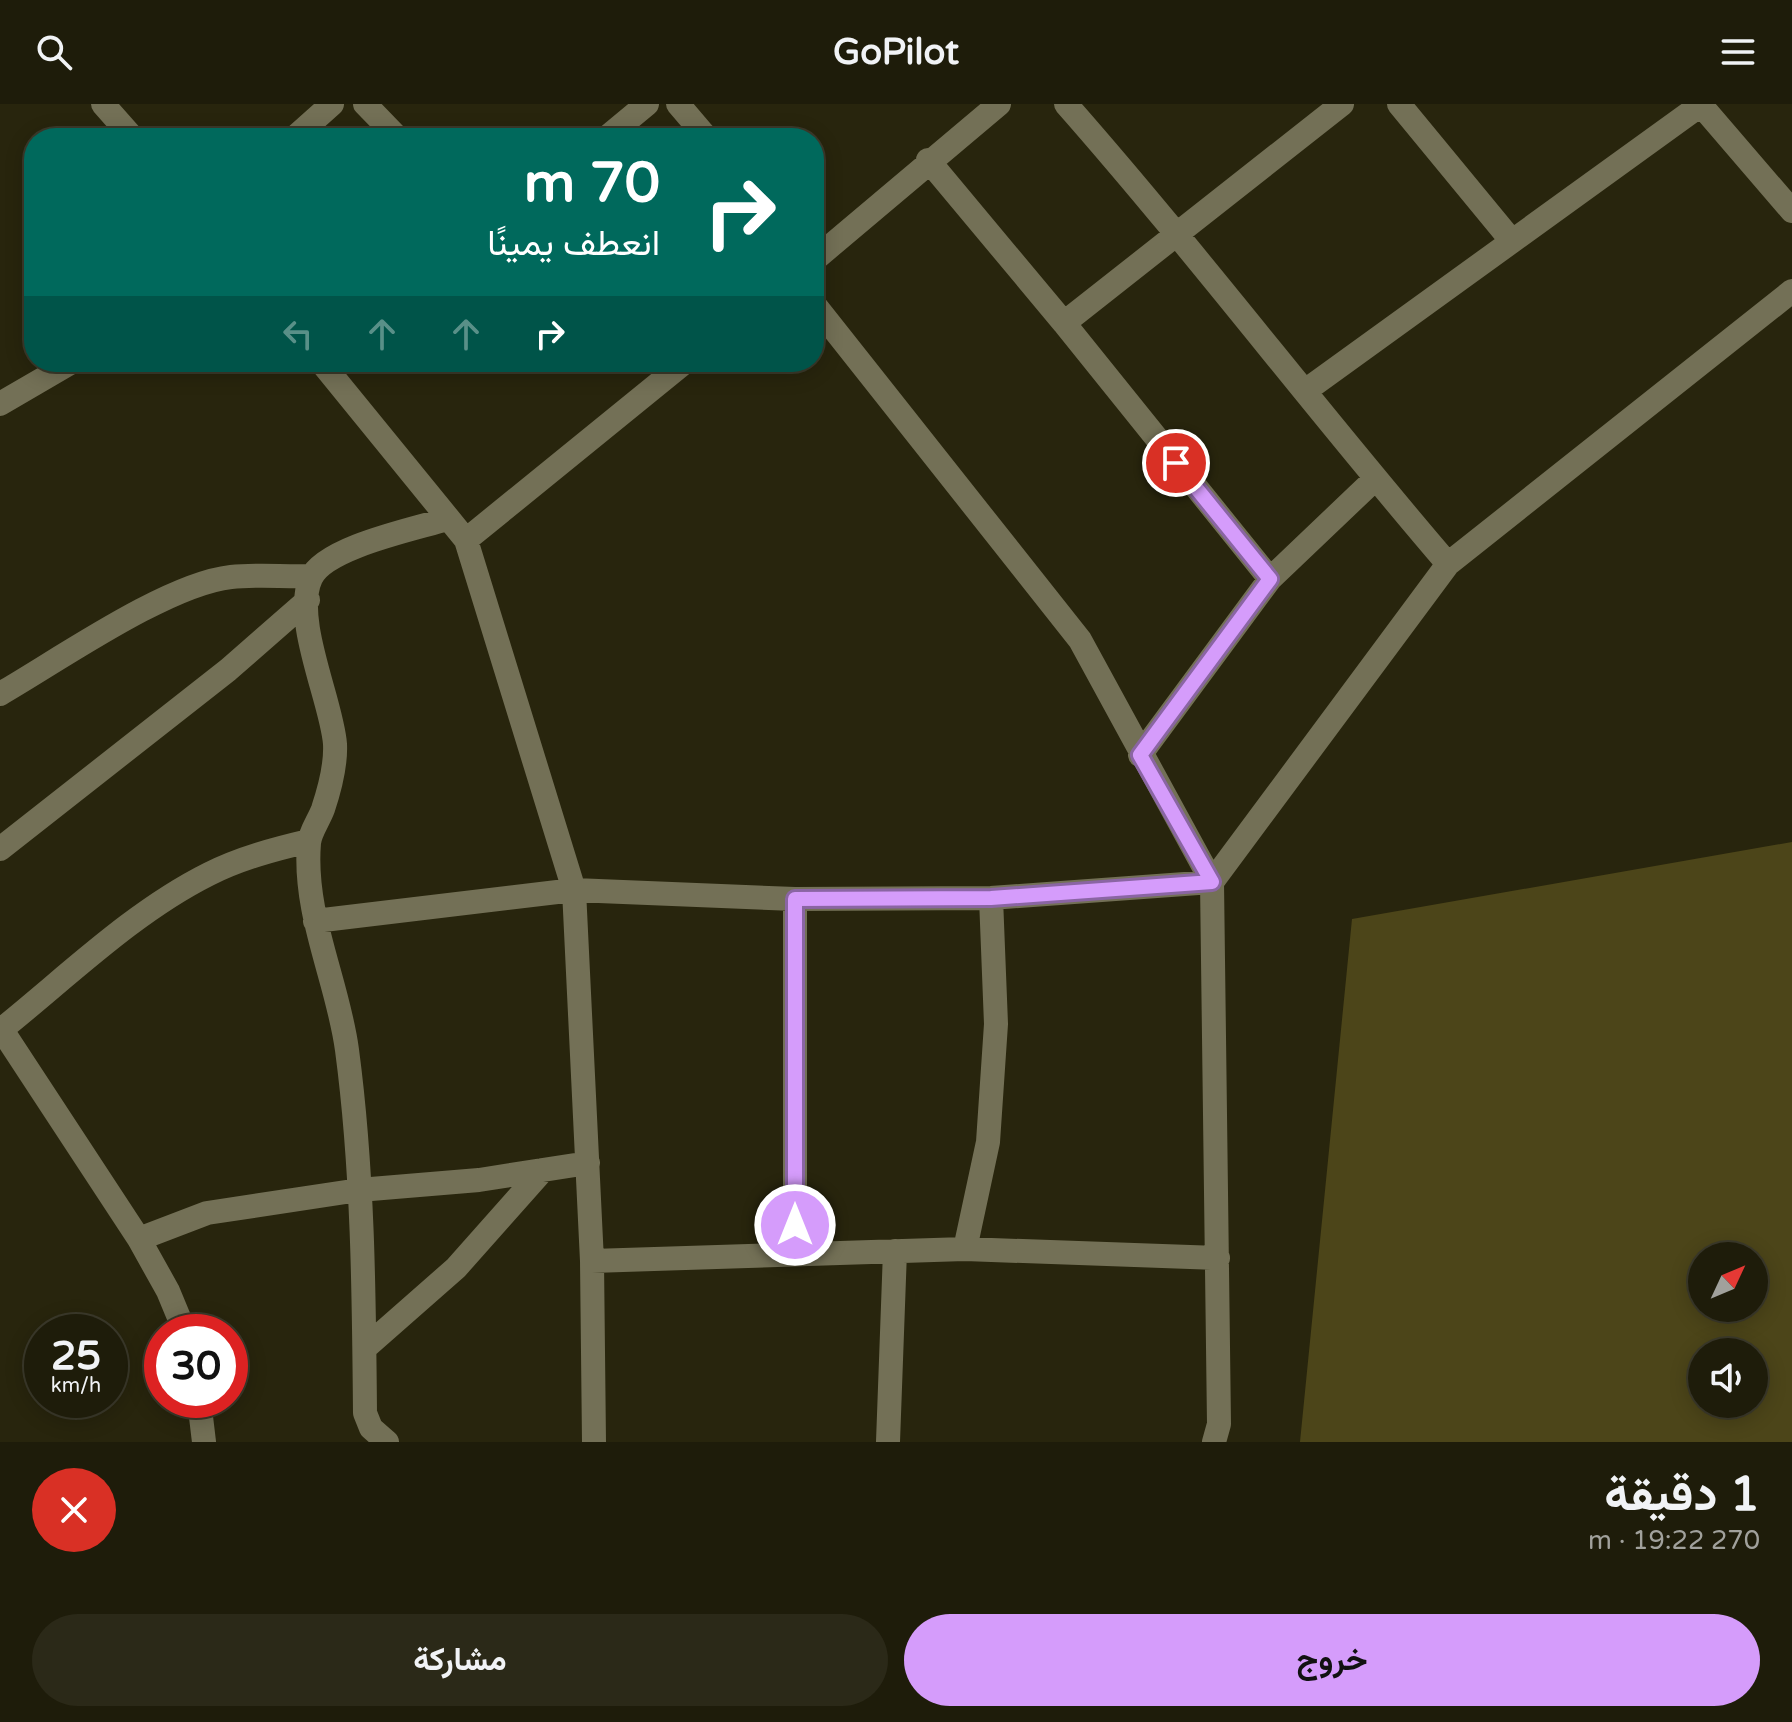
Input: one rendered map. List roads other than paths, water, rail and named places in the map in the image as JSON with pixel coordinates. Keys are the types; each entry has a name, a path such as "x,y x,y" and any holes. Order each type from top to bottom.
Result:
{"street":[{"path":"103,104 124,128"},
{"path":"305,128 332,104"},
{"path":"365,104 388,128"},
{"path":"618,128 647,104"},
{"path":"678,104 698,128"},
{"path":"824,251 928,160 999,104"},
{"path":"1066,104 1177,231 1375,479 1448,564"},
{"path":"1064,323 1342,104"},
{"path":"1399,104 1511,240"},
{"path":"1305,391 1701,104 1792,211"},
{"path":"928,160 1270,579"},
{"path":"315,921 574,890 795,899 991,898 1212,882 1448,564 1792,291"},
{"path":"824,317 1080,640 1212,882 1219,1424 1214,1442"},
{"path":"0,404 55,372"},
{"path":"337,372 466,540 574,890 592,1261 594,1442"},
{"path":"466,540 673,372"},
{"path":"1140,755 1270,579 1375,479"},
{"path":"0,849 205,689 310,588 321,566 357,546 447,519"},
{"path":"0,694 166,598 199,585 230,577 310,588"},
{"path":"310,588 310,642 335,745 329,789 309,841 315,921 347,1048 359,1190 365,1413 371,1428 387,1442"},
{"path":"178,1314 139,1239 1,1028 148,913 209,874 258,854 309,841"},
{"path":"965,1249 988,1142 996,1024 991,898"},
{"path":"795,899 795,1254"},
{"path":"139,1239 207,1213 359,1190 479,1180 588,1163"},
{"path":"365,1348 456,1268 543,1170"},
{"path":"592,1261 965,1249 1218,1258"},
{"path":"888,1442 895,1251"},
{"path":"201,1418 204,1442"}]}
